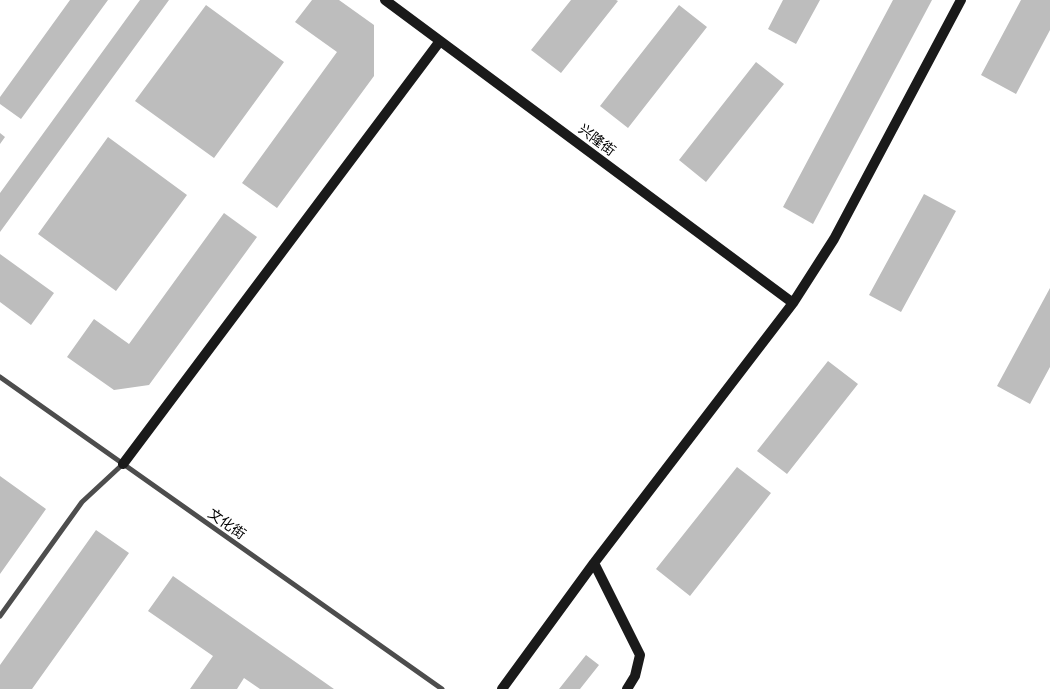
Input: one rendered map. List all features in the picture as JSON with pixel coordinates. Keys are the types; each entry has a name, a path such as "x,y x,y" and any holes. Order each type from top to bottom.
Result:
{"street":[{"name":"兴隆街","path":"386,0 793,303"},
{"path":"502,689 594,563 793,303 834,239 961,0"},
{"path":"0,616 82,502 123,464 440,41"},
{"name":"文化街","path":"0,377 442,689"},
{"path":"594,563 640,655 634,676 627,689"}],"building":[{"path":"70,0 108,0 21,119 0,104 0,97"},
{"path":"140,0 169,0 0,232 0,193"},
{"path":"312,0 339,0 374,25 374,76 277,208 242,183 337,52 295,22"},
{"path":"571,0 618,1 561,73 531,50"},
{"path":"783,0 820,0 796,44 768,29"},
{"path":"893,0 932,0 813,224 783,207"},
{"path":"1021,0 1050,0 1050,30 1016,94 981,75"},
{"path":"206,5 284,62 214,158 135,101"},
{"path":"679,5 707,27 628,128 600,106"},
{"path":"756,62 784,84 706,182 679,160"},
{"path":"0,133 5,137 0,144"},
{"path":"108,137 187,195 116,291 38,234"},
{"path":"924,194 956,211 901,312 869,295"},
{"path":"224,213 257,237 149,385 114,390 67,357 94,319 129,344"},
{"path":"0,254 54,293 31,325 0,302"},
{"path":"1050,288 1050,367 1030,404 997,386"},
{"path":"828,361 858,384 787,474 757,451"},
{"path":"737,467 771,493 690,596 656,569"},
{"path":"0,476 46,509 0,574"},
{"path":"96,530 129,553 32,689 0,689 0,665"},
{"path":"173,576 334,689 260,689 244,678 237,689 190,689 213,656 148,611"},
{"path":"586,655 599,665 580,689 559,689"}]}
